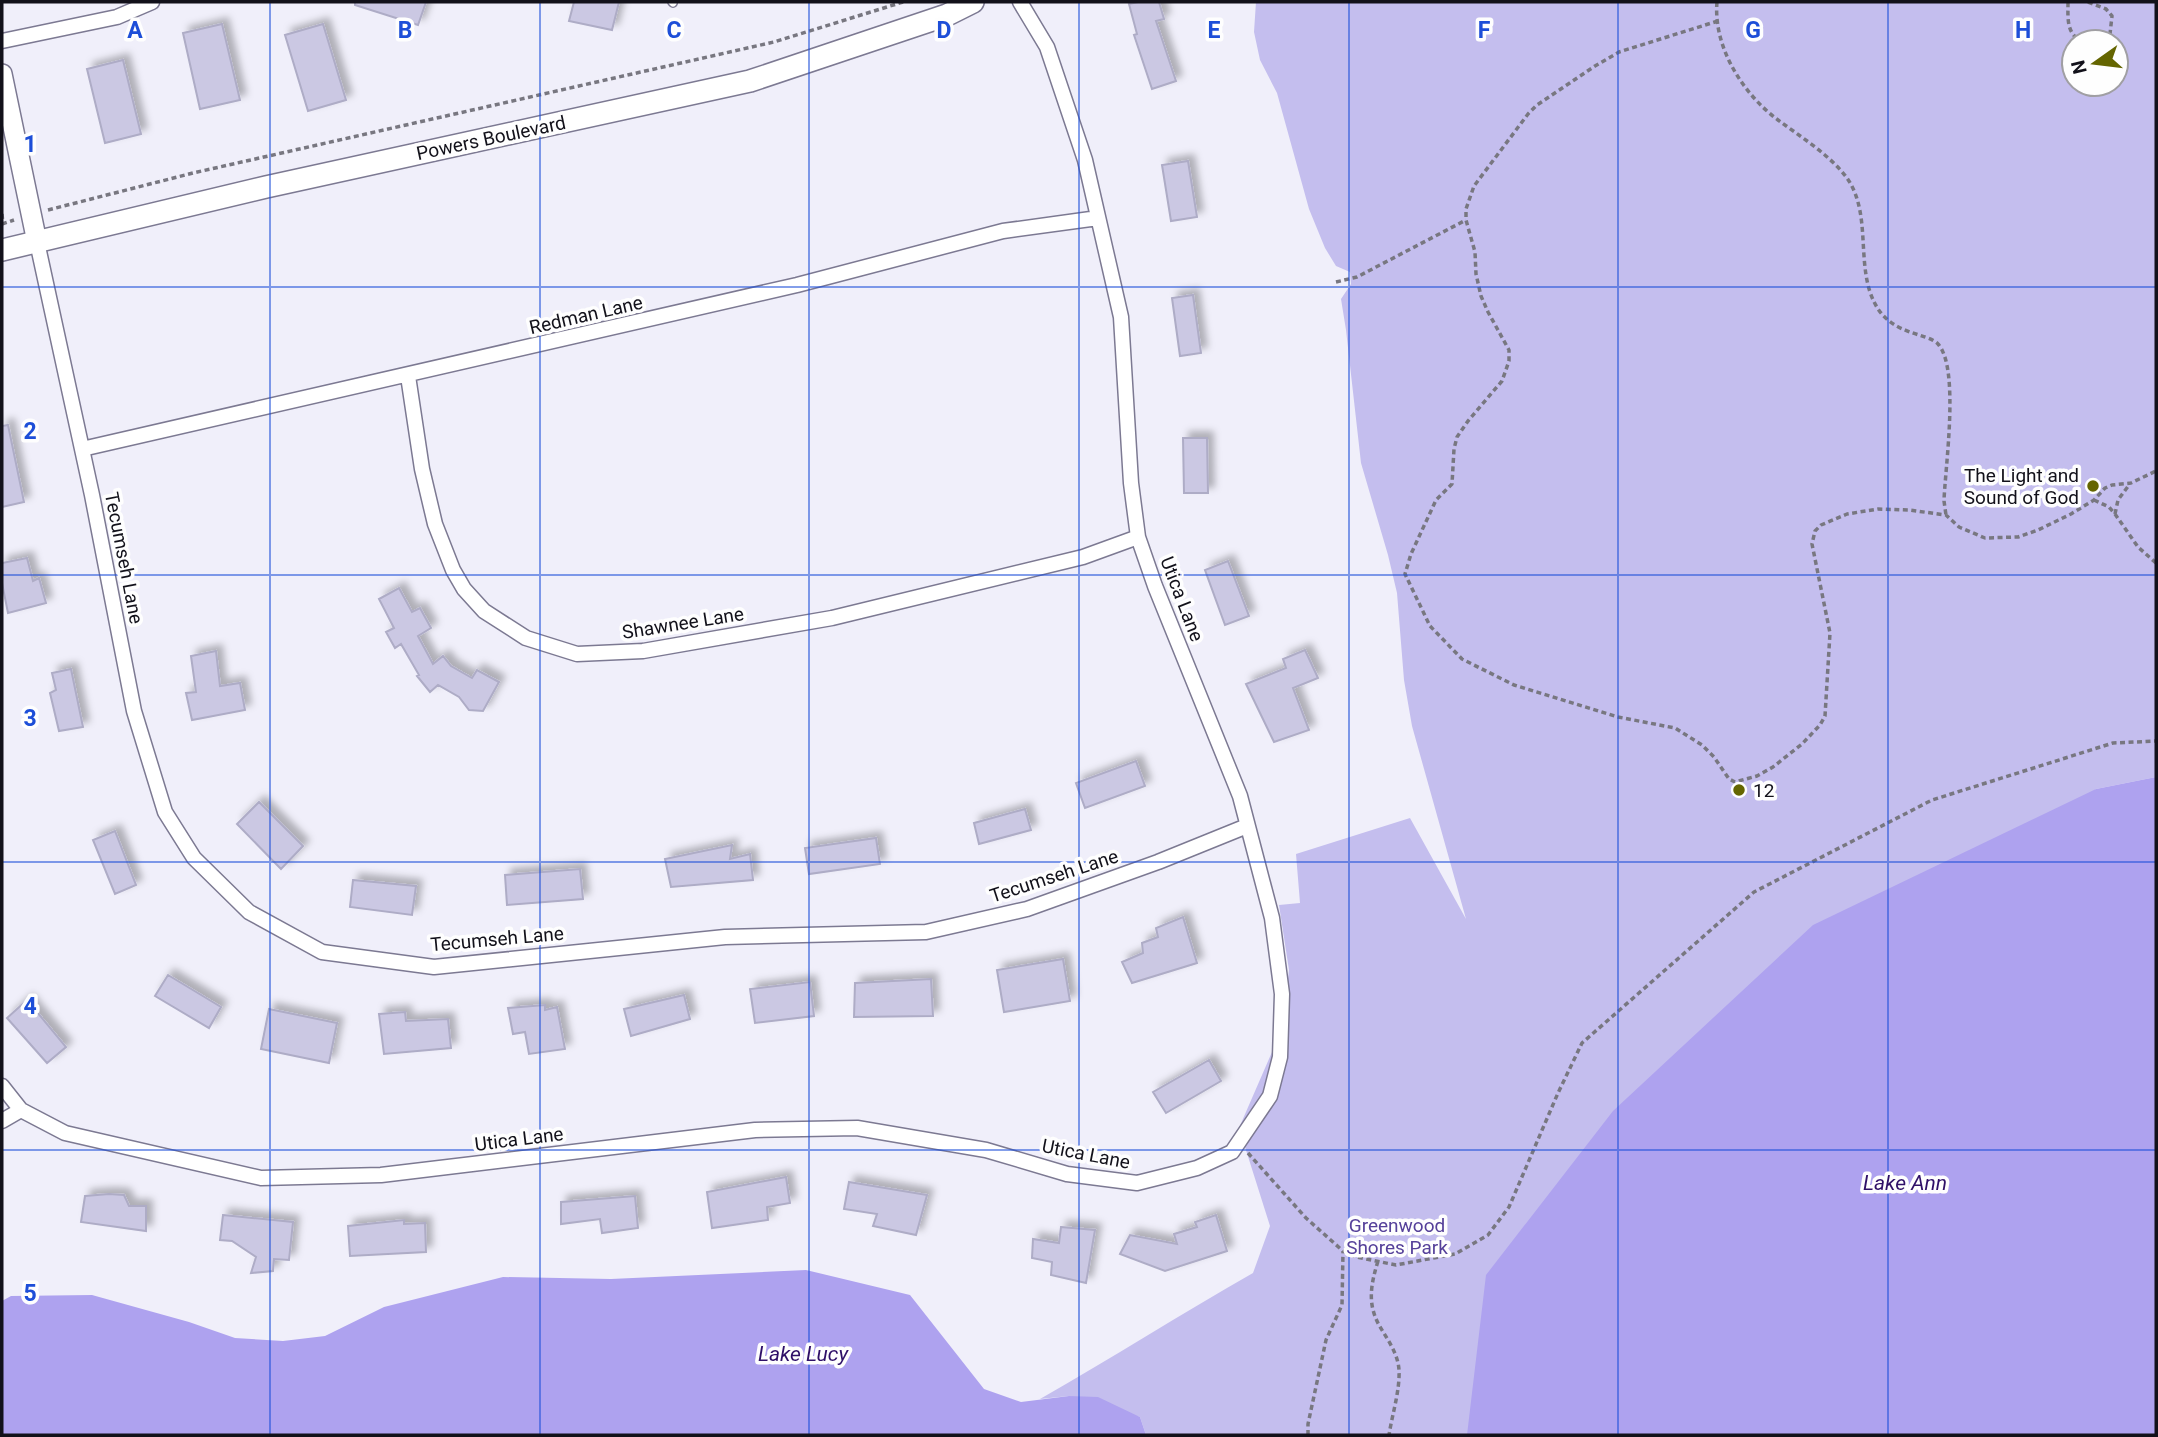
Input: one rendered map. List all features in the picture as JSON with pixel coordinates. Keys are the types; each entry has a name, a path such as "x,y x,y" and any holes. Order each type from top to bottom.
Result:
{"main road":[{"name":"Powers Boulevard","path":"2,250 266,187 750,81 947,15 973,2"}],"street":[{"path":"2,41 117,17 152,2"},
{"name":"Utica Lane","path":"2,1086 21,1110 65,1133 261,1178 381,1175 755,1130 857,1128 986,1150 1067,1174 1138,1183 1197,1168 1232,1152 1270,1096 1280,1058 1282,994 1272,918 1240,796 1155,586 1138,537 1131,483 1121,317 1085,160 1047,47 1020,2"},
{"path":"2,74 37,242"},
{"name":"Redman Lane","path":"82,449 797,285 1003,231 1098,218"},
{"name":"Tecumseh Lane","path":"37,242 82,449 134,711 166,812 194,858 249,912 322,952 434,967 725,937 926,932 1027,909 1158,862 1247,825"},
{"name":"Shawnee Lane","path":"408,376 422,470 435,524 453,570 484,611 526,638 577,654 643,651 832,618 1083,557 1138,537"},
{"path":"2,1121 21,1110"}],"path":[{"path":"2,214 2,224 193,173 774,42 903,2"},
{"path":"1717,2 1718,21 1726,53 1752,94 1778,120 1793,129 1825,157 1845,176 1853,188 1860,213 1869,289 1877,309 1891,324 1932,340 1942,350 1950,396 1944,501 1946,516"},
{"path":"2068,2 2069,28"},
{"path":"2088,2 2106,9 2112,16 2111,28"},
{"path":"1718,21 1619,52 1537,105 1510,135 1474,186 1467,201 1466,220 1475,252 1481,296 1509,350 1509,361 1502,382 1457,437 1452,484 1436,500 1410,554 1405,574 1430,626 1462,659 1514,685 1618,717 1675,728 1702,745 1729,779 1735,782 1743,780 1773,767 1802,744 1825,716 1830,633 1812,544 1815,531 1821,525 1838,517 1878,509 1909,510 1946,516 1973,535 1999,539 2018,537 2038,530 2094,500 2105,488 2131,483 2156,471"},
{"path":"1336,282 1357,277 1466,220"},
{"path":"2116,514 2118,500 2131,483"},
{"path":"2094,500 2109,507 2116,514 2138,547 2156,563"},
{"path":"1238,1143 1306,1218 1343,1251 1356,1257 1396,1265 1455,1254 1488,1235 1509,1208 1582,1043 1754,892 1932,800 2113,743 2156,741"},
{"path":"1308,1435 1326,1340 1342,1305 1343,1251"},
{"path":"1378,1261 1370,1291 1371,1304 1397,1360 1399,1372 1389,1435"}],"green space":[{"name":"Greenwood Shores Park","path":"1256,2 2156,2 2156,777 2096,789 1475,1435 1146,1435 1140,1417 1069,1396 1040,1399 1253,1273 1270,1226 1239,1128 1282,1029 1289,970 1279,905 1300,903 1296,854 1410,818 1466,919 1412,726 1404,680 1397,593 1361,463 1341,299 1351,284 1350,272 1336,266 1325,248 1309,209 1277,93 1260,60 1254,32"}],"water":[{"name":"Lake Ann","path":"2156,777 2156,1435 1467,1435 1486,1275 1613,1111 1813,925 2096,789"},
{"name":"Lake Lucy","path":"806,1270 910,1295 984,1389 1021,1402 1069,1396 1098,1397 1140,1417 1146,1435 2,1435 2,1301 11,1296 92,1295 235,1338 283,1341 325,1336 384,1307 503,1277 611,1279"}],"building":[{"path":"355,2 426,2 418,25 355,5"},
{"path":"574,2 619,2 612,30 569,21"},
{"path":"1159,2 1164,19 1156,21 1176,81 1152,89 1134,35 1137,34 1129,4"},
{"path":"222,24 240,100 200,109 183,33"},
{"path":"323,24 346,100 308,111 285,35"},
{"path":"123,60 141,134 105,143 87,69"},
{"path":"1188,161 1197,217 1171,221 1162,165"},
{"path":"1193,295 1201,353 1180,356 1172,298"},
{"path":"8,425 24,502 2,507 2,426"},
{"path":"1183,438 1207,438 1208,493 1184,493"},
{"path":"27,558 33,581 39,578 46,603 8,613 2,583 2,563"},
{"path":"1228,561 1249,616 1225,625 1205,570"},
{"path":"399,588 412,612 420,608 431,628 418,636 433,664 443,656 451,666 472,678 477,670 499,682 483,711 469,710 459,697 438,685 430,692 417,676 419,675 401,644 395,648 386,632 394,628 379,599"},
{"path":"1305,650 1318,678 1293,688 1309,730 1274,742 1246,684 1286,668 1283,659"},
{"path":"216,651 220,686 240,683 245,710 192,720 186,693 196,692 191,656"},
{"path":"71,669 83,727 59,731 50,693 56,690 52,673"},
{"path":"1136,761 1145,786 1085,808 1076,783"},
{"path":"259,802 303,846 281,869 237,824"},
{"path":"1025,809 1031,830 979,844 974,823"},
{"path":"115,831 136,885 115,894 93,840"},
{"path":"876,838 880,864 809,874 805,848"},
{"path":"732,845 730,859 750,854 753,880 671,887 665,859"},
{"path":"580,869 583,899 507,905 505,875"},
{"path":"353,880 416,886 412,915 350,907"},
{"path":"1183,917 1197,963 1132,983 1122,962 1143,953 1142,943 1158,937 1156,928"},
{"path":"1063,959 1070,1001 1004,1012 997,970"},
{"path":"168,975 221,1007 209,1028 155,996"},
{"path":"931,979 933,1016 854,1017 855,983"},
{"path":"810,982 814,1016 755,1023 750,989"},
{"path":"684,995 690,1019 631,1036 624,1009"},
{"path":"27,1000 66,1047 47,1063 7,1018"},
{"path":"545,1005 545,1010 557,1007 565,1049 529,1054 525,1032 513,1034 508,1008"},
{"path":"269,1009 337,1023 329,1063 261,1049"},
{"path":"405,1012 406,1021 448,1019 451,1048 384,1054 379,1014"},
{"path":"1209,1060 1221,1081 1166,1113 1153,1092"},
{"path":"786,1177 790,1203 767,1207 768,1220 712,1228 707,1192"},
{"path":"849,1182 927,1195 916,1235 873,1226 877,1214 844,1209"},
{"path":"124,1195 129,1206 146,1206 146,1231 81,1222 85,1196"},
{"path":"635,1196 638,1228 602,1233 600,1219 561,1224 561,1202"},
{"path":"223,1215 293,1222 289,1260 274,1259 273,1271 251,1273 256,1257 232,1241 220,1240"},
{"path":"1216,1215 1227,1251 1165,1271 1120,1254 1130,1235 1177,1244 1174,1234 1197,1227 1195,1222"},
{"path":"404,1220 404,1224 425,1223 426,1252 350,1256 348,1226"},
{"path":"1061,1227 1095,1230 1086,1283 1051,1275 1052,1262 1032,1258 1033,1239 1059,1243"}],"place":[{"name":"The Light and Sound of God","path":"2093,486"},
{"name":"12","path":"1739,790"}]}
